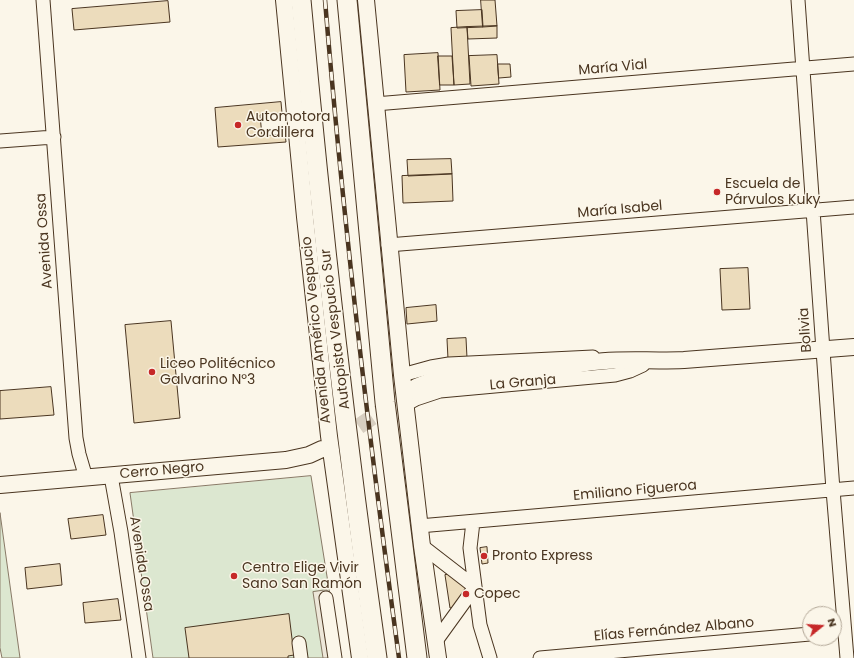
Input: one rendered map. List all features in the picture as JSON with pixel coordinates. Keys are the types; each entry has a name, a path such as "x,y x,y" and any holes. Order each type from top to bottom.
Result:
{"highway":[{"name":"Autopista Vespucio Sur","path":"301,0 328,264 355,496 377,658"},
{"path":"347,0 385,402 417,658"}],"main road":[{"name":"Avenida Américo Vespucio","path":"284,0 325,443 360,658"},
{"path":"366,0 388,245 405,405 422,546 438,658"},
{"name":"La Granja","path":"559,369 575,364 596,361 661,361 854,347"},
{"name":"La Granja","path":"416,387 436,379 446,377 559,369 588,370 629,367 661,361"},
{"path":"111,476 130,467 149,463 288,450 310,444 325,443"},
{"name":"Cerro Negro","path":"0,485 111,476"}],"street":[{"name":"Avenida Ossa","path":"44,0 76,438 86,478"},
{"name":"Bolivia","path":"798,0 833,490 847,658"},
{"name":"María Vial","path":"375,104 854,64"},
{"path":"0,141 54,137"},
{"name":"María Isabel","path":"388,245 854,206"},
{"name":"La Granja","path":"402,375 449,364 570,357 606,357 624,360"},
{"name":"La Granja","path":"405,405 416,399 440,391 615,375 630,371 643,365"},
{"name":"Avenida Ossa","path":"111,476 112,490 121,532 139,658"},
{"name":"Emiliano Figueroa","path":"420,526 854,488"},
{"path":"473,522 470,548 480,625 490,658"},
{"path":"422,546 475,587"},
{"path":"436,641 475,587"},
{"path":"326,598 336,658"},
{"name":"Elías Fernández Albano","path":"540,658 802,635"},
{"path":"299,643 301,658"}],"green space":[{"name":"Centro Elige Vivir Sano San Ramón","path":"311,476 340,658 153,658 130,493"},
{"path":"0,513 20,658 2,658 0,648"}],"shaded area":[{"path":"327,590 337,658 323,658 313,592"}],"building":[{"path":"481,0 495,0 497,26 483,27"},
{"path":"168,1 170,22 74,30 72,9"},
{"path":"482,10 483,27 457,28 456,11"},
{"path":"497,26 497,38 468,39 467,27"},
{"path":"467,27 470,84 454,85 451,28"},
{"path":"438,53 440,90 406,92 404,55"},
{"path":"497,55 499,84 471,86 469,56"},
{"path":"438,56 452,56 454,85 440,85"},
{"path":"498,64 510,64 511,77 499,78"},
{"name":"Automotora Cordillera","path":"281,102 282,113 260,115 262,136 285,134 286,142 218,147 215,108"},
{"path":"451,159 452,174 408,176 407,160"},
{"path":"452,174 453,201 403,203 402,176"},
{"path":"748,268 750,309 722,310 720,269"},
{"path":"436,305 437,321 407,324 406,308"},
{"name":"Liceo Politécnico Galvarino N°3","path":"171,321 180,418 134,423 125,325"},
{"path":"466,338 467,358 448,359 447,339"},
{"path":"51,387 54,415 0,419 0,391"},
{"path":"103,515 106,535 71,539 68,519"},
{"name":"Pronto Express","path":"487,547 488,563 482,564 480,548"},
{"path":"60,564 62,585 27,589 25,568"},
{"path":"478,570 483,603 450,608 445,575"},
{"path":"118,599 121,620 85,623 83,603"},
{"path":"289,614 294,655 288,656 288,658 189,658 185,628"}],"tunnel":[{"path":"339,440 415,388"}],"railway":[{"path":"325,0 348,247 377,494 399,658"}],"place":[{"name":"Automotora Cordillera","path":"238,125"},
{"name":"Escuela de Párvulos Kuky","path":"717,192"},
{"name":"Liceo Politécnico Galvarino N°3","path":"152,372"},
{"name":"Pronto Express","path":"484,556"},
{"name":"Centro Elige Vivir Sano San Ramón","path":"234,576"},
{"name":"Copec","path":"466,594"}]}
